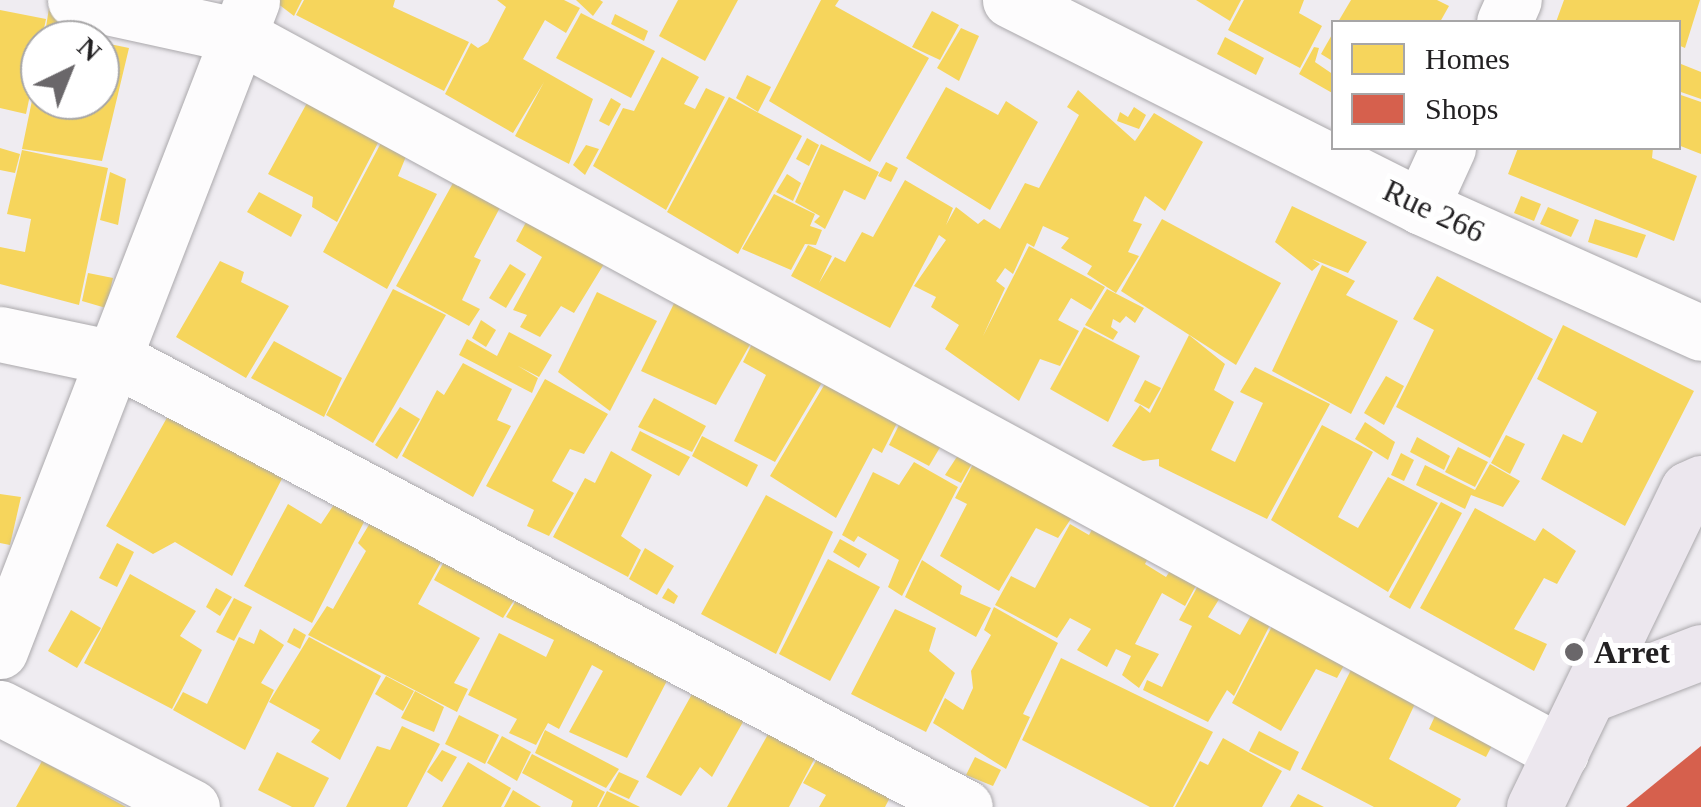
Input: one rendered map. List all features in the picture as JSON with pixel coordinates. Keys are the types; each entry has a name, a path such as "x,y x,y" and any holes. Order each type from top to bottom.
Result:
{"main road":[{"path":"1534,807 1688,489 1701,483"},
{"path":"1588,695 1701,652"}],"street":[{"path":"75,0 246,18 1560,753"},
{"name":"Rue 266","path":"1010,0 1421,206 1701,333"},
{"path":"0,651 246,18"},
{"path":"1421,206 1447,150"},
{"path":"0,334 114,358 965,807"},
{"path":"0,708 192,807"}],"building: Homes":[{"path":"273,0 302,0 294,16"},
{"path":"304,0 395,0 393,7 469,42 444,91 296,15"},
{"path":"497,0 564,0 580,8 566,33 545,20 523,59 593,99 569,164 515,136 544,82 513,133 445,94 471,43 478,48 488,42 506,7"},
{"path":"576,0 600,0 603,2 593,16"},
{"path":"678,0 738,0 705,61 659,36"},
{"path":"821,0 839,0 835,6 929,58 870,162 769,101"},
{"path":"1196,0 1241,0 1230,21"},
{"path":"1244,0 1304,0 1299,13 1322,26 1300,68 1228,30"},
{"path":"1351,0 1437,0 1449,6 1441,20 1339,20"},
{"path":"1564,0 1700,0 1685,48 1681,46 1681,20 1557,20"},
{"path":"49,8 83,16 83,20 47,20"},
{"path":"0,10 46,19 20,20 20,113 0,108"},
{"path":"932,11 959,25 940,60 912,47"},
{"path":"581,13 655,51 631,98 556,58"},
{"path":"615,14 648,31 644,41 611,24"},
{"path":"961,28 979,36 959,81 937,68"},
{"path":"1331,36 1331,60 1321,54"},
{"path":"1225,37 1264,58 1256,75 1217,54"},
{"path":"120,46 129,48 120,86"},
{"path":"1314,47 1319,48 1315,62 1331,73 1331,92 1299,74"},
{"path":"662,57 699,77 684,104 695,109 706,88 725,97 666,210 593,166 623,108 634,111"},
{"path":"1681,64 1701,72 1701,99 1681,92"},
{"path":"747,75 771,87 758,112 736,98"},
{"path":"946,87 998,115 1006,101 1038,122 990,210 906,158"},
{"path":"1078,90 1135,141 1154,113 1203,142 1165,211 1145,196 1133,221 1142,224 1128,252 1139,256 1116,293 1087,274 1092,266 1061,248 1069,238 1043,226 1034,247 1027,243 1013,274 1005,268 996,281 1005,288 983,336 1029,246 1105,287 1091,310 1071,298 1058,320 1079,331 1060,366 1040,359 1019,401 945,349 959,325 931,307 936,297 914,286 946,240 939,235 890,328 791,276 808,245 832,256 819,283 835,257 845,262 862,232 873,237 905,180 953,208 946,225 956,207 978,224 984,219 1000,229 1025,183 1039,188 1079,115 1067,107"},
{"path":"1681,95 1701,102 1701,154 1681,146"},
{"path":"729,97 802,136 738,254 667,212"},
{"path":"611,98 621,104 609,126 599,121"},
{"path":"307,103 380,139 337,222 312,207 313,197 268,174"},
{"path":"1134,107 1146,115 1139,129 1117,121 1120,112 1128,117"},
{"path":"28,120 112,120 102,161 22,149"},
{"path":"807,138 819,145 809,166 796,159"},
{"path":"382,141 407,154 398,176 437,194 387,289 323,252"},
{"path":"821,144 879,172 865,200 844,190 825,229 814,222 820,216 795,202"},
{"path":"586,145 599,149 585,175 573,165"},
{"path":"0,148 20,154 15,173 0,170"},
{"path":"22,150 108,168 79,305 0,284 0,247 25,252 31,219 7,214"},
{"path":"1517,150 1653,150 1652,158 1697,176 1674,241 1508,174"},
{"path":"886,162 898,168 891,182 878,176"},
{"path":"110,172 126,179 118,225 100,220"},
{"path":"458,174 505,198 474,257 481,260 462,300 480,309 469,326 396,286"},
{"path":"787,174 801,183 793,201 776,192"},
{"path":"259,192 302,215 291,237 247,212"},
{"path":"774,194 815,214 810,226 822,230 816,245 805,244 791,270 742,249"},
{"path":"1521,196 1541,204 1534,221 1514,213"},
{"path":"1292,206 1367,242 1348,273 1312,259 1320,264 1312,271 1275,242"},
{"path":"1548,207 1579,220 1571,237 1540,224"},
{"path":"532,211 607,259 574,313 561,306 540,337 520,327 527,315 513,310 542,257 516,241"},
{"path":"1162,219 1281,283 1236,365 1121,291"},
{"path":"1595,219 1646,235 1637,258 1588,242"},
{"path":"220,261 244,272 241,282 289,306 246,378 176,337"},
{"path":"510,264 526,274 506,308 489,298"},
{"path":"1322,265 1355,281 1346,295 1398,321 1351,414 1272,371"},
{"path":"88,273 113,278 106,308 82,301"},
{"path":"1437,276 1553,339 1490,458 1396,407 1434,330 1413,319"},
{"path":"684,283 762,323 716,405 641,371"},
{"path":"393,289 446,315 373,443 326,415"},
{"path":"1107,289 1144,308 1135,323 1126,316 1120,323 1113,319 1111,327 1118,332 1113,340 1085,325"},
{"path":"597,292 657,321 610,411 558,372"},
{"path":"481,320 496,330 486,347 472,338"},
{"path":"1563,325 1694,391 1625,526 1541,479 1563,434 1582,443 1597,412 1537,379"},
{"path":"1084,327 1140,356 1108,422 1050,389"},
{"path":"760,328 830,369 775,462 734,441 766,375 743,362"},
{"path":"509,332 552,355 539,377 518,366 538,378 532,393 459,355 467,339 497,356"},
{"path":"1189,335 1225,364 1214,390 1234,402 1211,450 1235,462 1263,403 1240,392 1255,367 1330,404 1267,519 1159,466 1159,459 1143,461 1112,446 1140,405 1150,413"},
{"path":"274,341 342,378 324,417 251,378"},
{"path":"463,363 512,389 497,420 511,426 473,497 402,456 437,390 444,395"},
{"path":"832,372 903,411 882,453 873,448 836,518 770,476"},
{"path":"1386,376 1404,386 1384,425 1364,413"},
{"path":"545,379 608,414 584,454 570,449 552,481 574,493 549,536 527,526 534,510 486,486"},
{"path":"1145,380 1161,388 1149,409 1134,401"},
{"path":"654,398 706,426 692,452 638,427"},
{"path":"173,407 288,467 232,576 175,542 153,554 106,526"},
{"path":"400,407 420,419 397,459 375,445"},
{"path":"903,417 945,439 929,466 889,445"},
{"path":"1365,422 1395,442 1388,460 1355,439"},
{"path":"1322,425 1373,452 1338,517 1358,528 1388,477 1438,503 1388,592 1271,520"},
{"path":"640,431 690,457 679,476 631,450"},
{"path":"1506,435 1525,444 1510,474 1491,463"},
{"path":"702,436 758,465 747,487 692,456"},
{"path":"1417,437 1450,456 1444,470 1410,452"},
{"path":"1458,447 1488,462 1475,487 1445,472"},
{"path":"962,449 976,456 961,483 945,475"},
{"path":"981,449 1085,498 1058,538 1036,528 999,591 940,556 967,504 955,498"},
{"path":"611,451 652,475 621,536 641,550 628,577 553,537 585,478 595,483"},
{"path":"1401,453 1414,460 1404,481 1391,475"},
{"path":"914,462 958,487 902,596 888,587 899,560 858,536 854,542 842,535 873,472 899,485"},
{"path":"1490,464 1520,481 1503,507 1471,495 1465,509 1416,485 1425,465 1475,490"},
{"path":"0,494 21,497 10,545 0,543"},
{"path":"766,495 833,532 776,654 701,614"},
{"path":"1441,502 1462,513 1410,609 1389,597"},
{"path":"335,503 364,522 312,623 244,586 288,504 321,524"},
{"path":"1475,508 1535,541 1543,528 1576,551 1557,584 1544,578 1514,629 1547,644 1534,671 1420,608"},
{"path":"1102,511 1157,540 1145,564 1166,577 1183,551 1207,565 1185,606 1162,593 1135,644 1159,654 1139,688 1122,675 1131,656 1116,649 1107,667 1077,650 1091,629 1070,618 1057,638 995,605 1011,576 1035,588 1070,524 1089,535"},
{"path":"373,518 445,555 418,604 480,638 454,683 468,689 457,712 308,635 327,606 333,609 366,551 358,543"},
{"path":"840,539 867,554 859,568 833,552"},
{"path":"117,543 134,552 117,587 99,578"},
{"path":"452,547 524,584 503,618 434,580"},
{"path":"645,548 674,566 657,595 629,579"},
{"path":"828,559 880,587 830,681 779,654"},
{"path":"922,560 962,586 960,594 991,608 976,637 905,597"},
{"path":"1205,573 1226,588 1208,617 1240,635 1258,603 1276,613 1234,696 1227,690 1208,722 1143,690 1147,680 1162,687 1192,626 1179,620"},
{"path":"130,574 196,611 180,636 202,650 172,709 84,663"},
{"path":"525,585 671,673 627,758 569,732 603,671 592,665 559,729 548,723 536,745 509,733 517,719 468,695 499,633 546,657 554,640 506,617"},
{"path":"216,588 232,597 220,616 206,607"},
{"path":"668,588 678,596 674,604 662,598"},
{"path":"234,598 252,607 234,641 216,632"},
{"path":"994,607 1058,643 1023,714 1030,717 1006,769 933,723 945,698 963,710 973,688 971,671 991,635 984,630"},
{"path":"895,609 936,628 929,651 955,673 926,732 851,694"},
{"path":"1281,609 1354,647 1337,678 1316,669 1281,731 1232,703"},
{"path":"71,610 101,628 77,668 48,651"},
{"path":"294,628 306,635 300,649 287,642"},
{"path":"260,629 284,645 261,683 274,690 245,750 173,710 183,692 207,704 239,637 254,644"},
{"path":"309,637 381,676 340,760 311,742 320,730 269,702"},
{"path":"1061,658 1213,732 1173,807 1150,807 1022,740"},
{"path":"1355,662 1420,693 1389,759 1461,799 1456,807 1374,807 1301,769"},
{"path":"386,676 414,691 403,711 375,694"},
{"path":"697,685 748,713 712,777 700,767 681,796 646,777"},
{"path":"415,691 444,707 434,732 401,718"},
{"path":"1441,703 1499,732 1486,757 1429,729"},
{"path":"459,715 499,735 485,764 445,744"},
{"path":"402,726 440,744 407,807 346,807 377,746 390,750"},
{"path":"771,729 817,754 789,807 727,807"},
{"path":"545,730 619,769 606,788 535,753"},
{"path":"1259,731 1299,752 1290,771 1249,751"},
{"path":"502,736 531,752 517,781 487,763"},
{"path":"1223,738 1282,771 1262,807 1175,807 1200,761 1208,765"},
{"path":"827,742 899,780 885,807 819,807 826,795 803,783"},
{"path":"442,750 457,757 442,782 427,772"},
{"path":"277,752 329,778 314,807 292,807 258,790"},
{"path":"532,754 605,792 597,807 571,807 573,801 522,773"},
{"path":"975,757 1001,770 993,786 966,775"},
{"path":"42,761 126,807 16,807"},
{"path":"468,762 511,788 501,807 442,807"},
{"path":"619,772 639,781 629,799 609,790"},
{"path":"513,790 541,807 504,807"},
{"path":"607,791 640,807 599,807"},
{"path":"1298,794 1324,807 1290,807"}],"building: Shops":[{"path":"1701,746 1701,807 1626,807"}],"place":[{"name":"Arret","path":"1574,652"}]}
